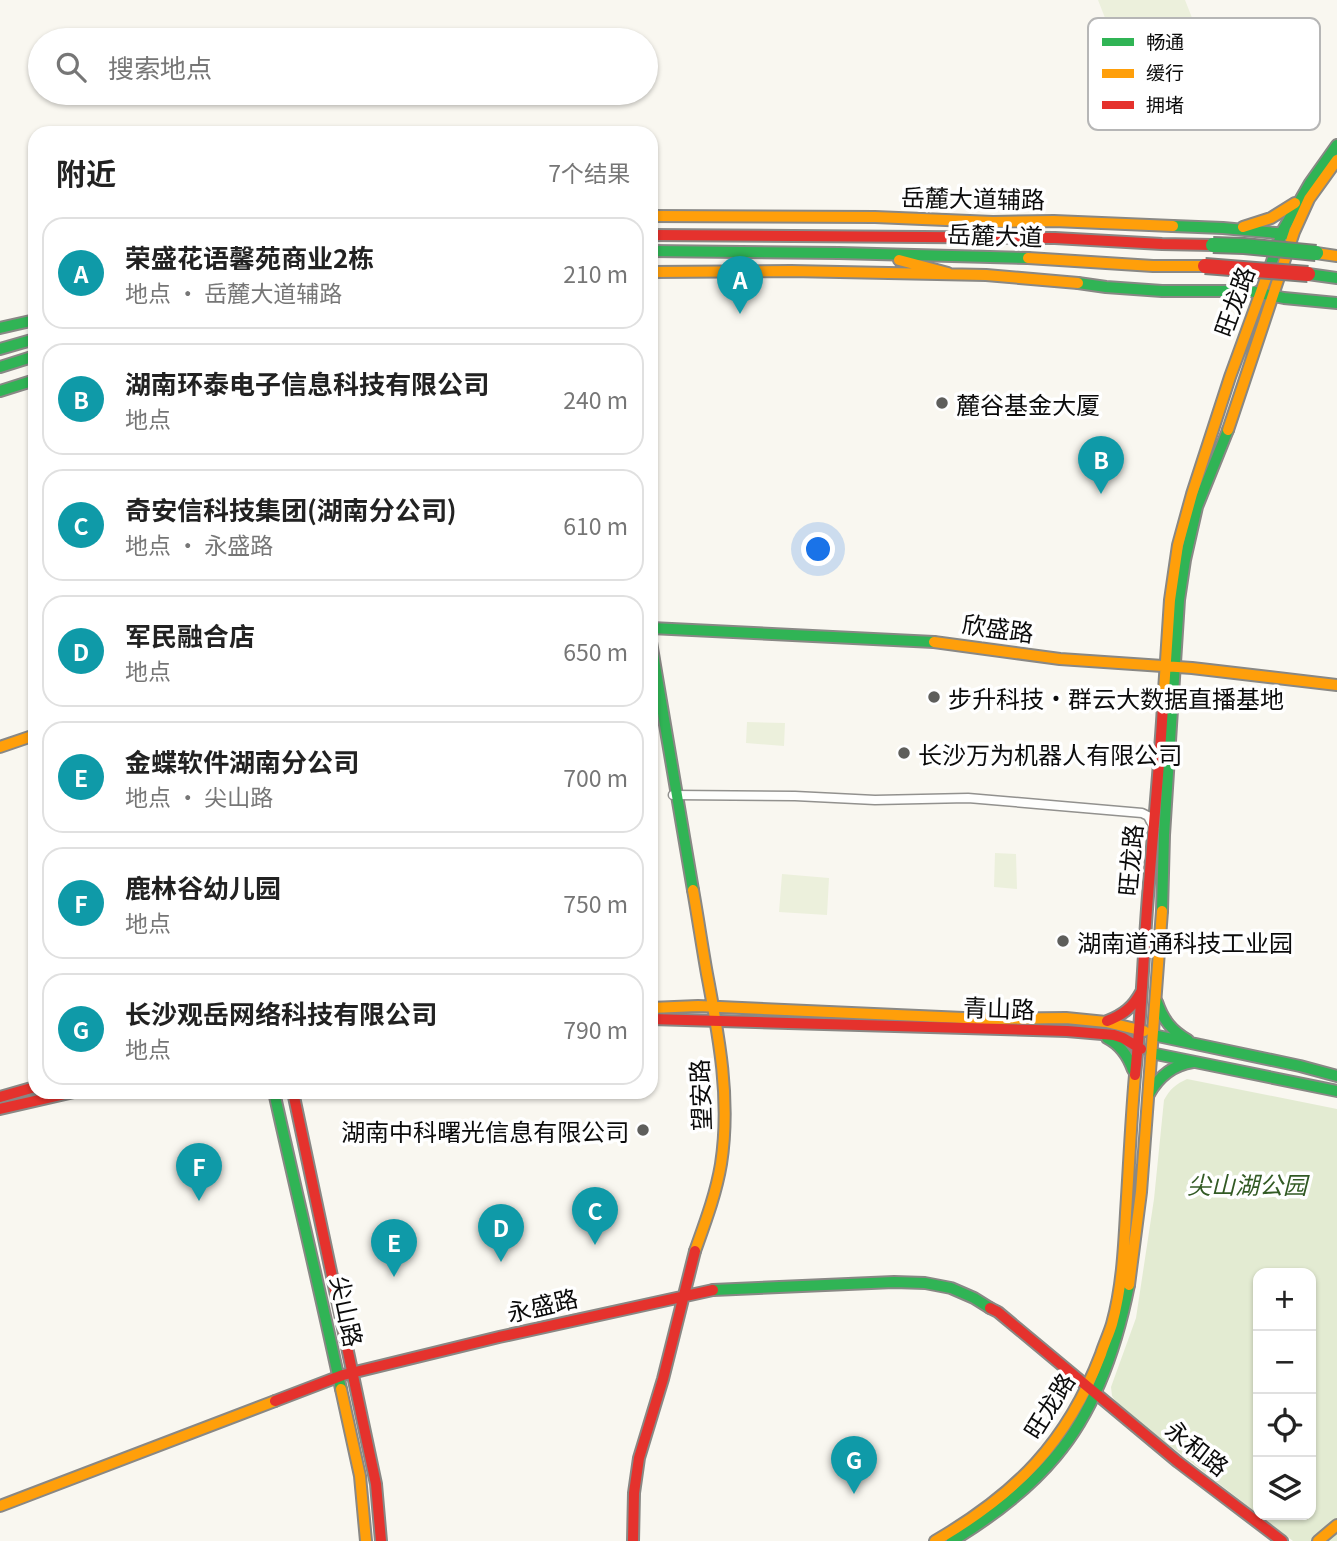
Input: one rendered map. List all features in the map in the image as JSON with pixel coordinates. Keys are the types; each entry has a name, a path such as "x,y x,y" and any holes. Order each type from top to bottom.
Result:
{"main road":[{"name":"旺龙路","path":"1287,234 1287,221 1337,145"},
{"name":"旺龙路","path":"1146,1032 1143,982 1157,799 1170,668 1182,581 1194,521 1205,485 1226,435 1266,294 1287,234 1337,160"},
{"path":"1223,228 1244,227 1271,219 1293,205 1303,193"},
{"name":"岳麓大道辅路","path":"658,216 1054,221 1223,228 1287,234"},
{"name":"岳麓大道","path":"658,235 1055,238 1244,246 1337,256"},
{"name":"岳麓大道","path":"658,251 1037,258 1153,266 1259,269 1337,278"},
{"path":"877,254 948,274"},
{"path":"658,272 948,274 1062,280 1162,291 1242,291 1337,303"},
{"path":"0,328 28,322"},
{"path":"0,349 28,341"},
{"path":"0,367 28,358"},
{"path":"0,391 28,382"},
{"name":"欣盛路","path":"658,630 944,646 1060,663 1170,668 1337,687"},
{"name":"旺龙路","path":"952,1541 1014,1498 1045,1468 1069,1438 1114,1345 1124,1316 1141,1192 1147,1100 1144,1050 1156,990 1163,890 1170,668"},
{"name":"望安路","path":"630,1541 629,1492 635,1453 681,1298 691,1250 709,1199 717,1165 722,1105 713,1013 703,974 658,688"},
{"name":"望安路","path":"658,704 674,793"},
{"path":"0,745 28,735"},
{"path":"1101,1022 1115,1018 1130,1008 1141,993 1143,982"},
{"path":"1156,990 1160,1011 1170,1028 1200,1045"},
{"name":"青山路","path":"658,1009 1090,1033 1123,1038 1144,1050 1337,1091"},
{"name":"青山路","path":"658,1018 713,1013 1031,1018 1101,1022 1337,1076"},
{"path":"1090,1033 1118,1044 1128,1056 1135,1077"},
{"name":"旺龙路","path":"935,1541 997,1500 1036,1464 1090,1391 1094,1372 1112,1324 1121,1282 1135,1077 1144,1050"},
{"path":"1147,1100 1155,1084 1170,1069 1198,1062"},
{"path":"0,1097 28,1089"},
{"path":"0,1109 44,1099"},
{"name":"尖山路","path":"276,1099 315,1266 376,1484 381,1541"},
{"name":"尖山路","path":"294,1099 346,1376 364,1507 366,1541"},
{"name":"永盛路","path":"0,1508 346,1376 705,1291 894,1282 925,1283 951,1289 998,1312 1090,1391"},
{"name":"永和路","path":"1090,1391 1168,1459 1275,1541"},
{"name":"永和路","path":"1090,1391 1282,1541"},
{"path":"1321,1541 1337,1527"}],"street":[{"path":"674,793 795,793 875,797 968,795 1142,810 1152,807 1157,799"},
{"path":"674,793 875,800 1007,800 1142,813 1148,816 1155,832"}],"green space":[{"path":"1098,0 1185,0 1192,18 1105,18"},
{"path":"747,722 785,723 784,746 746,743"},
{"path":"995,853 1016,854 1017,889 994,887"},
{"path":"782,874 829,878 827,915 779,912"},
{"name":"尖山湖公园","path":"1187,1079 1337,1109 1337,1541 1293,1541 1266,1520 1316,1520 1316,1268 1253,1268 1253,1510 1146,1427 1112,1396 1111,1387 1136,1318 1154,1199 1164,1100"}],"traffic: fast":[{"path":"1269,270 1283,230 1310,183 1337,145"},
{"path":"1173,226 1287,234"},
{"path":"1213,245 1316,253"},
{"path":"658,251 1028,258"},
{"path":"1308,274 1337,278"},
{"path":"1078,283 1162,291 1250,291 1284,298 1337,303"},
{"path":"0,328 28,322"},
{"path":"0,349 28,341"},
{"path":"0,367 28,358"},
{"path":"0,391 28,382"},
{"path":"1162,911 1164,835 1179,600 1197,507 1228,430"},
{"path":"658,628 934,642"},
{"path":"658,683 693,890"},
{"path":"1157,1002 1169,1024 1188,1040"},
{"path":"1153,1035 1337,1076"},
{"path":"1107,1038 1123,1051 1133,1070"},
{"path":"1151,1053 1337,1091"},
{"path":"1149,1094 1167,1072 1193,1062"},
{"path":"276,1099 341,1389"},
{"path":"713,1290 925,1283 951,1288 990,1308"},
{"path":"952,1541 1020,1492 1045,1469 1070,1438 1083,1418 1103,1375 1129,1285"}],"traffic: slow":[{"path":"1228,430 1294,232 1309,199 1337,160"},
{"path":"1243,227 1271,218 1295,203"},
{"path":"658,216 875,217 1173,226"},
{"path":"1316,253 1337,256"},
{"path":"1028,258 1153,266 1205,266"},
{"path":"899,260 948,273"},
{"path":"1163,706 1170,600 1178,545 1230,377 1269,270"},
{"path":"658,272 791,271 986,275 1078,283"},
{"path":"934,642 1060,659 1192,668 1337,685"},
{"path":"0,747 28,737"},
{"path":"693,890 719,1045 725,1116 719,1175 695,1251"},
{"path":"1129,1285 1141,1192 1162,911"},
{"path":"658,1008 698,1006 986,1019 1066,1018 1106,1022 1144,1031"},
{"path":"935,1541 990,1504 1036,1463 1072,1414 1101,1354 1112,1324 1120,1283 1135,1075"},
{"path":"341,1389 360,1476 366,1541"},
{"path":"0,1506 275,1401"},
{"path":"1318,1541 1337,1525"}],"traffic: jam":[{"path":"658,235 1055,238 1213,245"},
{"path":"1205,266 1308,274"},
{"path":"1135,1075 1163,706"},
{"path":"1107,1021 1127,1010 1141,992"},
{"path":"658,1019 1067,1031 1114,1035 1141,1049"},
{"path":"0,1097 28,1089"},
{"path":"0,1109 44,1099"},
{"path":"294,1099 376,1484 381,1541"},
{"path":"633,1541 634,1493 639,1458 663,1379 695,1251"},
{"path":"275,1401 343,1375 499,1337 713,1290"},
{"path":"990,1308 1178,1462 1282,1541"}],"place":[{"name":"荣盛花语馨苑商业2栋","path":"740,314"},
{"name":"麓谷基金大厦","path":"942,403"},
{"name":"湖南环泰电子信息科技有限公司","path":"1101,494"},
{"name":"步升科技·群云大数据直播基地","path":"934,697"},
{"name":"长沙万为机器人有限公司","path":"904,753"},
{"name":"湖南道通科技工业园","path":"1063,941"},
{"name":"湖南中科曙光信息有限公司","path":"643,1130"},
{"name":"鹿林谷幼儿园","path":"199,1201"},
{"name":"奇安信科技集团(湖南分公司)","path":"595,1245"},
{"name":"军民融合店","path":"501,1262"},
{"name":"金蝶软件湖南分公司","path":"394,1277"},
{"name":"长沙观岳网络科技有限公司","path":"854,1494"}]}
